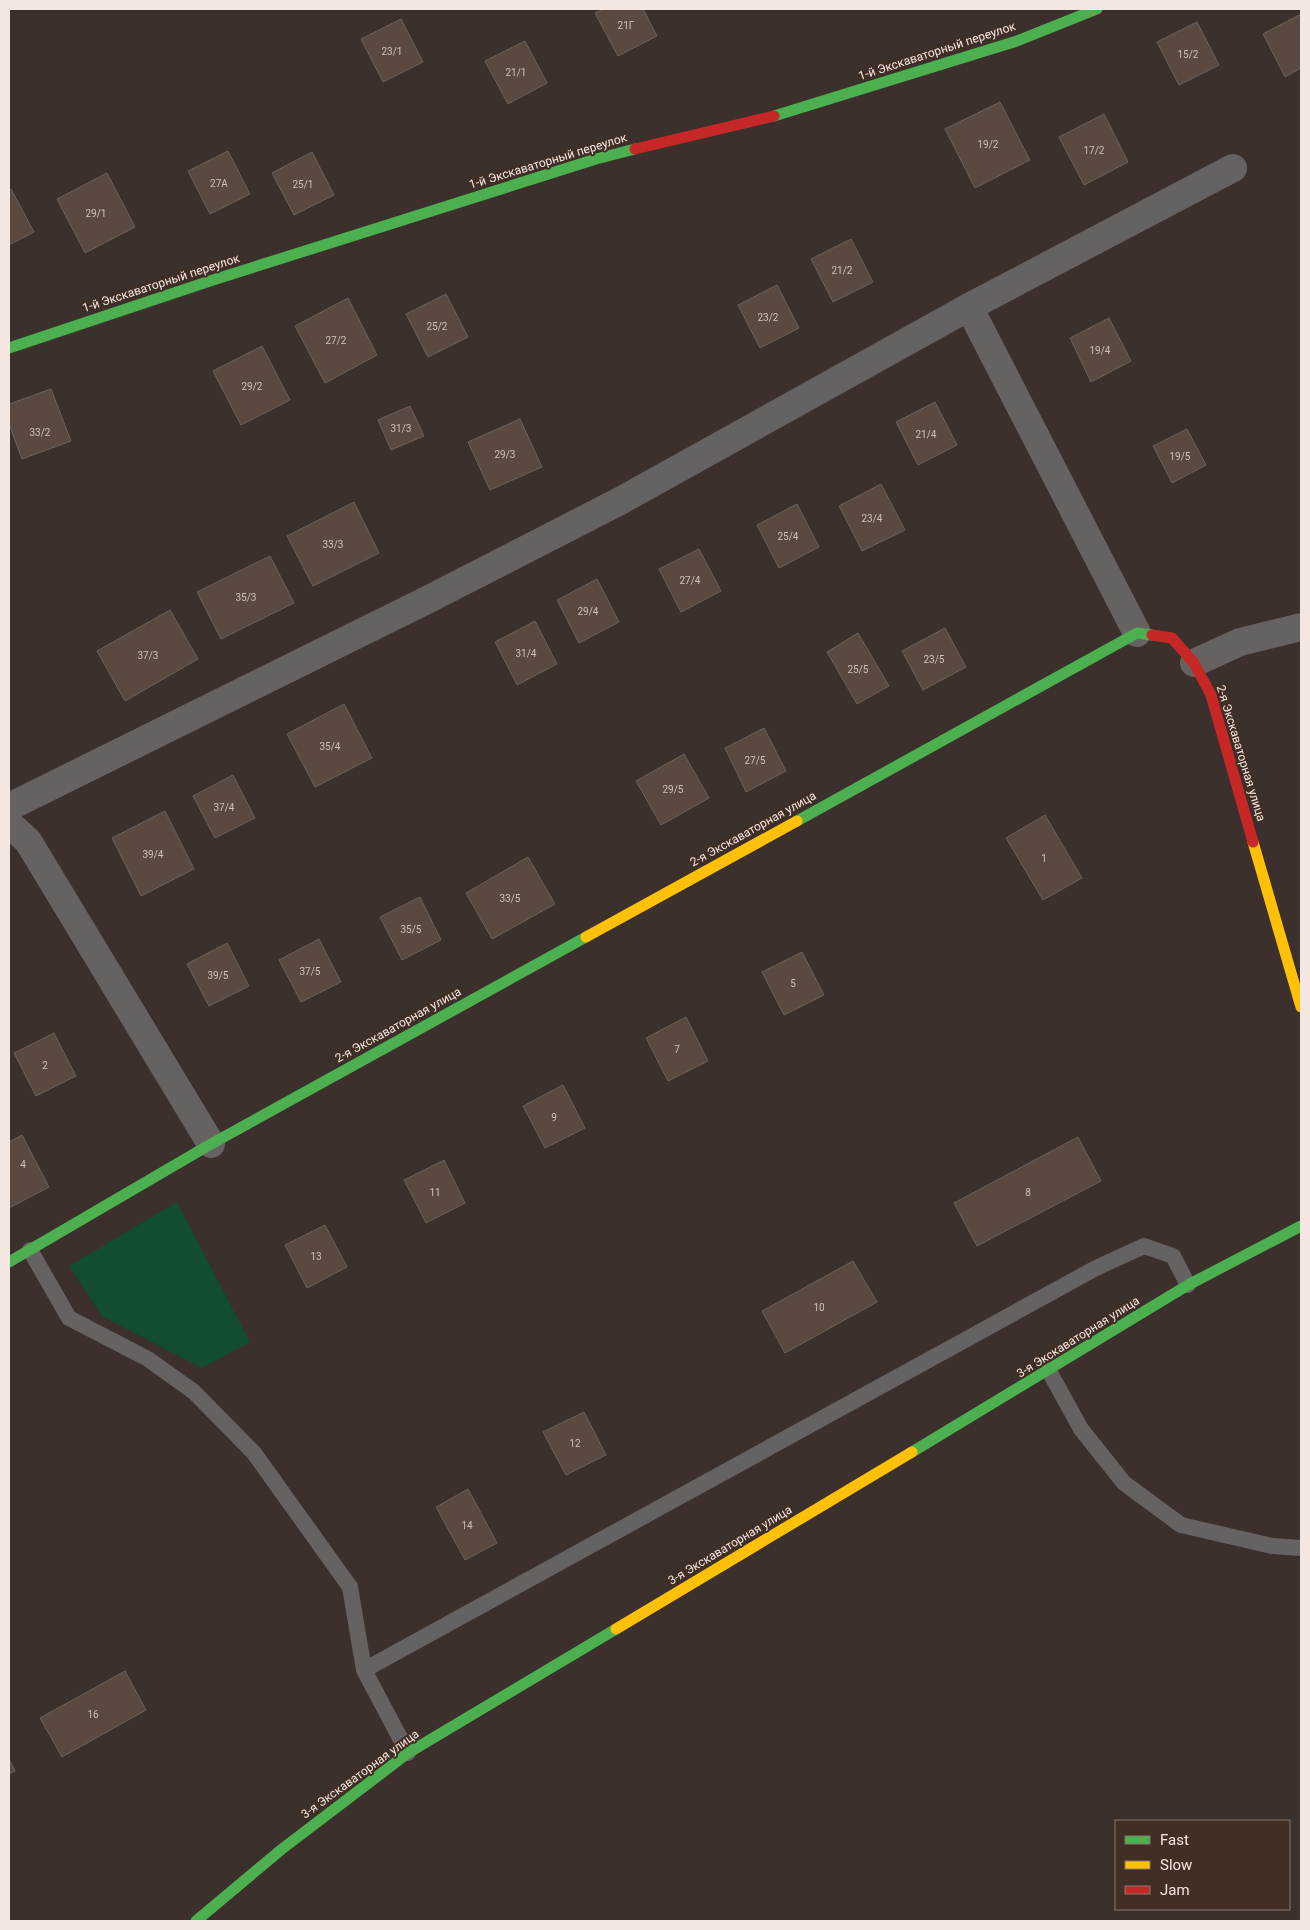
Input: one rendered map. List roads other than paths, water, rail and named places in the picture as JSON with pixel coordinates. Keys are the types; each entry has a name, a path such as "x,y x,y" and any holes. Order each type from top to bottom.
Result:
{"street":[{"name":"1-й Экскаваторный переулок","path":"9,348 213,280 596,159 786,113 1017,40 1096,9"},
{"path":"9,807 427,600 620,501 969,307 1233,168"},
{"path":"969,307 1137,633"},
{"path":"1194,663 1240,642 1301,627"},
{"name":"2-я Экскаваторная улица","path":"9,1262 210,1144 1137,633 1172,638 1194,663 1212,695 1301,1007"},
{"path":"9,824 28,841 210,1144"},
{"name":"3-я Экскаваторная улица","path":"196,1921 282,1849 408,1753 1049,1371 1188,1285 1301,1226"}],"lane":[{"path":"364,1670 1096,1268 1144,1246 1173,1256 1188,1285"},
{"path":"30,1250 69,1318 148,1359 194,1392 254,1453 350,1587 364,1670 408,1753"},
{"path":"1049,1371 1081,1428 1124,1483 1181,1525 1272,1546 1301,1548"}]}
